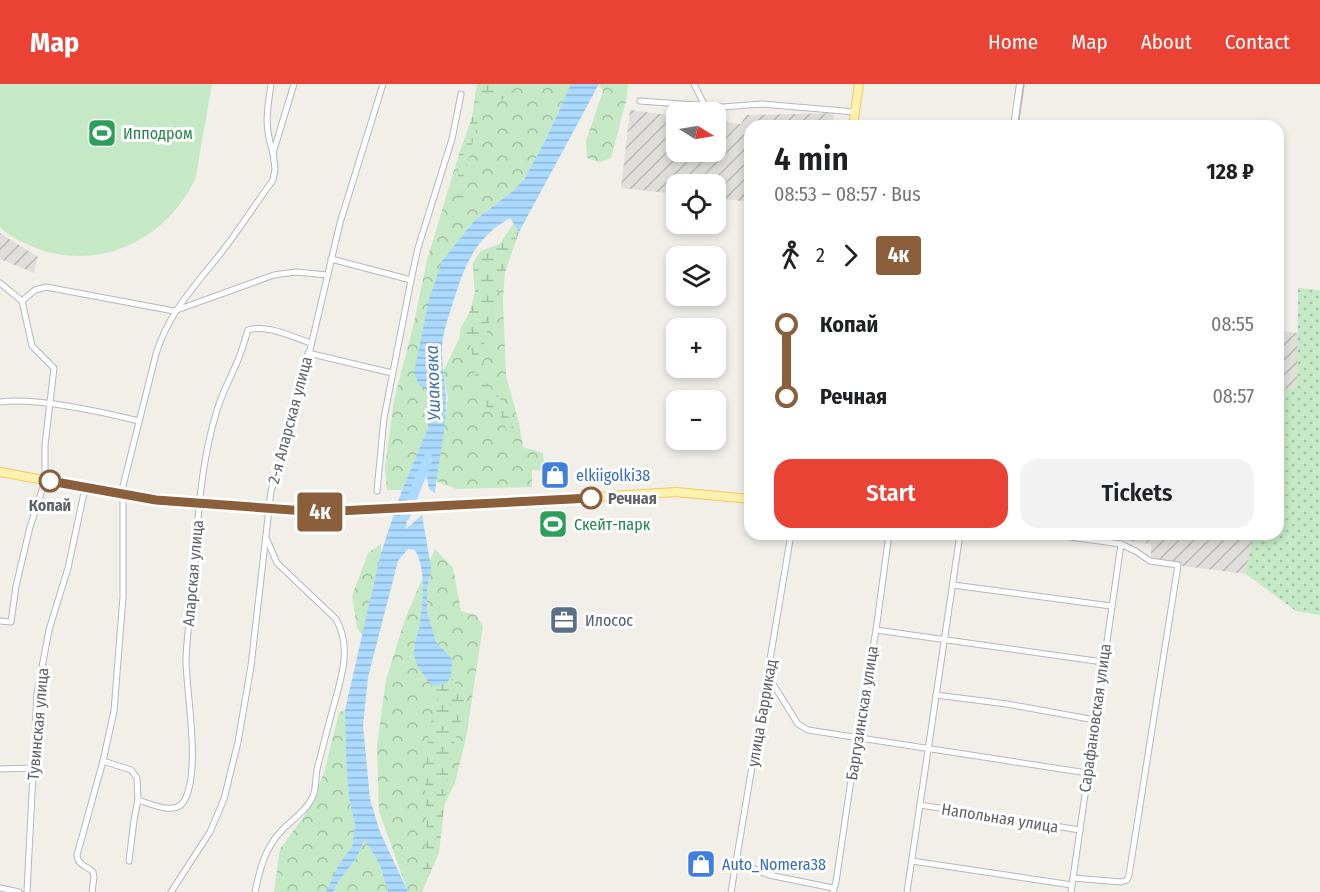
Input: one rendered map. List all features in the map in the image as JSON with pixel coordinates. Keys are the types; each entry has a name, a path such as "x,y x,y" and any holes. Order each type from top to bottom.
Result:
{"main road":[{"path":"854,120 859,84"},
{"path":"0,472 123,495 199,504 319,512 676,492 744,498"}],"street":[{"path":"92,892 93,872 77,861 77,855 104,761 114,711 122,608 123,495 139,421 162,332 174,311 225,247 273,180 275,169 267,131 271,84"},
{"path":"273,153 294,84"},
{"name":"2-я Аларская улица","path":"171,892 210,832 224,799 238,742 249,677 269,509 276,474 292,422 340,224 383,84"},
{"path":"694,84 703,102"},
{"path":"1015,120 1020,84"},
{"path":"377,491 384,418 411,280 418,248 452,139 461,94"},
{"path":"640,101 666,103"},
{"path":"726,105 761,104 855,112"},
{"path":"331,259 411,280"},
{"path":"22,301 35,290 46,287 174,311 274,275 296,272 327,275"},
{"path":"0,283 22,301 32,346 54,368 45,445 45,481 30,527 16,586 11,622 0,621"},
{"name":"Аларская улица","path":"138,800 171,809 177,808 183,803 189,789 192,743 186,662 199,504 206,453 217,409 240,357 248,330 267,329 311,343"},
{"path":"308,353 392,373"},
{"path":"0,402 50,404 139,421"},
{"name":"Тувинская улица","path":"27,892 37,694 49,630 68,567 85,488"},
{"path":"255,892 260,868 267,851 280,832 312,798 317,768 343,671 345,646 342,629 336,619 277,563 267,539"},
{"name":"улица Баррикад","path":"731,892 790,540"},
{"name":"Баргузинская улица","path":"833,890 838,872 856,739 876,630 888,540"},
{"name":"Напольная улица","path":"908,892 959,540"},
{"path":"912,861 1072,881 1122,882 1127,880 1178,565 1150,561 1121,544 1092,540"},
{"name":"Сарафановская улица","path":"1071,892 1121,544"},
{"path":"264,566 277,563"},
{"path":"953,585 1111,606"},
{"path":"876,630 1103,662"},
{"path":"768,676 798,724 808,730 1088,773"},
{"path":"936,695 1006,704 1095,720"},
{"path":"104,761 131,770 137,778 138,800 129,861"},
{"path":"0,769 33,768"},
{"name":"Напольная улица","path":"920,805 1080,830"},
{"path":"736,861 769,875 833,890"},
{"path":"0,888 19,892"}],"shaded area":[{"path":"630,110 666,115 666,162 726,162 726,122 741,124 746,115 834,113 833,120 744,120 744,201 726,199 726,174 666,174 666,193 621,188"},
{"path":"0,233 38,257 34,273 0,259"},
{"path":"1284,331 1298,333 1297,388 1284,389"},
{"path":"1120,540 1251,540 1246,574 1151,562 1151,544"}],"green space":[{"name":"Ипподром","path":"0,84 212,84 197,172 193,183 180,204 164,222 145,236 124,247 102,254 79,256 55,254 19,240 0,227"},
{"path":"477,84 571,84 525,178 513,191 474,221 442,261 427,390 428,428 402,490 387,490 385,467 394,400 427,260 472,118"},
{"path":"477,84 513,84 515,94 501,100 484,95 465,174 465,201 458,204 458,157 472,118"},
{"path":"599,84 628,84 627,97 611,158 600,162 587,158 586,141 603,91"},
{"path":"514,223 519,232 505,268 503,301 506,376 523,447 543,453 545,471 532,470 532,487 456,489 436,481 448,398 443,372 460,337 460,330 470,311 475,293 473,263 481,251 500,244"},
{"path":"514,223 519,232 491,313 483,349 483,379 500,398 514,429 513,447 500,413 488,411 475,378 471,346 460,337 460,330 470,311 475,293 473,263 481,251 500,244"},
{"path":"1298,288 1320,290 1320,615 1296,611 1246,574 1251,540 1284,540 1284,389 1297,388"},
{"name":"Скейт-парк","path":"563,517 565,528 543,532 541,521"},
{"path":"381,544 381,554 363,636 357,628 352,596 368,553"},
{"path":"435,549 453,568 461,611 476,615 483,626 466,738 455,783 443,807 439,852 422,892 408,892 379,811 377,745 386,680 405,619"},
{"path":"451,677 467,701 450,757 439,852 431,870 416,892 426,858 425,780 429,729 439,696 432,686 445,684"},
{"path":"345,710 349,798 355,825 352,848 339,864 326,892 274,892 280,849 305,815 324,773 339,712"},
{"path":"365,838 380,865 388,892 333,892 356,859"}],"water":[{"path":"571,84 599,84 519,232 510,218 486,236 464,270 442,342 446,414 435,493 429,489 426,473 419,469 408,502 406,529 422,515 431,567 427,589 427,612 436,642 452,659 451,677 445,684 432,686 414,657 422,609 423,578 415,550 408,549 398,561 368,677 363,726 370,799 380,832 408,892 388,892 380,865 365,839 356,859 333,892 326,892 339,864 352,847 355,825 349,798 345,710 381,553 402,490 428,428 427,390 419,385 414,373 429,300 442,261 474,221 513,191 525,178"}],"waterway":[{"name":"Ушаковка","path":"405,516 428,458"}],"tram line":[{"path":"1019,120 1024,84"}],"bus line":[{"name":"4к","path":"50,481 156,500 319,512 591,498"}],"place":[{"name":"Ипподром","path":"102,133"},
{"name":"elkiigolki38","path":"555,475"},
{"name":"Копай","path":"50,481"},
{"name":"Речная","path":"591,498"},
{"name":"Скейт-парк","path":"553,524"},
{"name":"Илосос","path":"564,620"},
{"name":"Auto_Nomera38","path":"701,864"}]}
